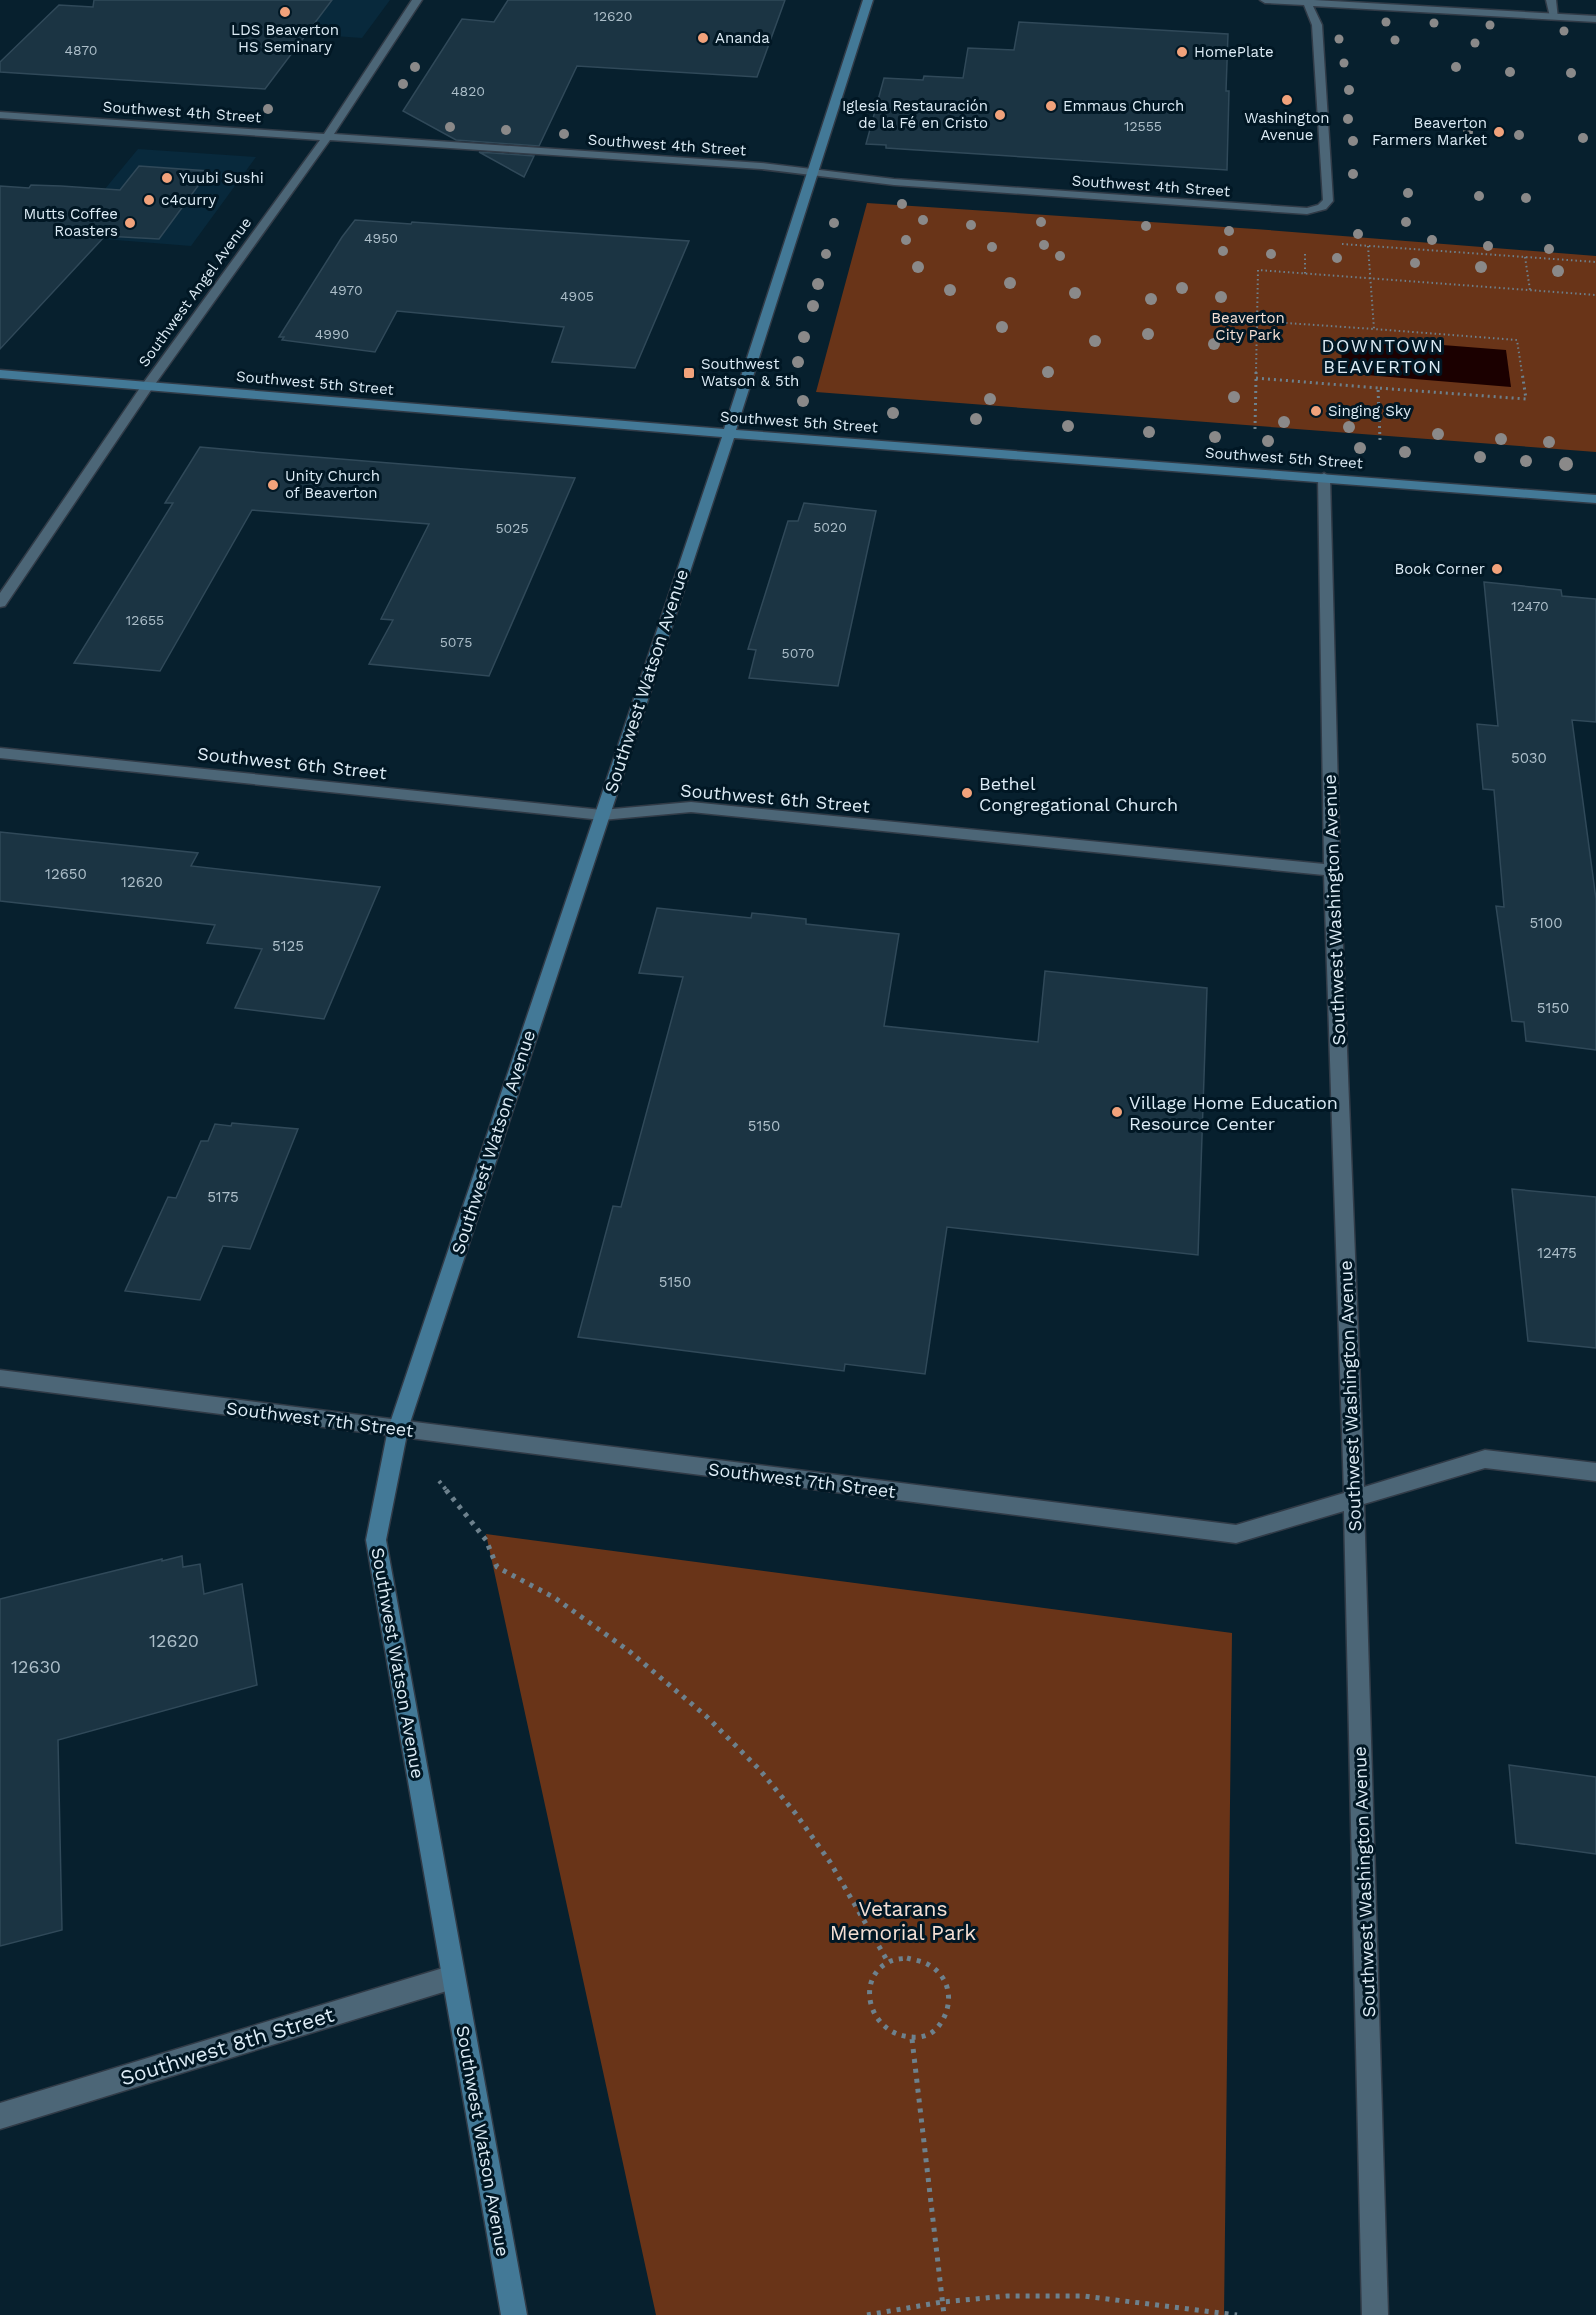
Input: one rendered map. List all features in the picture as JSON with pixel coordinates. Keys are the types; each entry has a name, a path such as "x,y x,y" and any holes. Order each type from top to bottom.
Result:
{"main road":[{"name":"Southwest Watson Avenue","path":"514,2315 376,1540 398,1429 729,433 811,171 868,0"},
{"name":"Southwest 5th Street","path":"0,374 729,433 1596,499"}],"street":[{"name":"Southwest Angel Avenue","path":"0,603 148,386 327,137 417,0"},
{"path":"1265,0 1596,19"},
{"path":"1551,0 1555,17"},
{"name":"Southwest 4th Street","path":"0,115 811,171 894,182 1306,211 1322,207 1328,201 1317,25 1306,1"},
{"name":"Southwest Washington Avenue","path":"1324,477 1332,870 1354,1498 1375,2315"},
{"name":"Southwest 6th Street","path":"0,753 602,815 691,807 1332,870"},
{"name":"Southwest 7th Street","path":"0,1378 1236,1534 1485,1459 1596,1472"},
{"name":"Southwest 8th Street","path":"0,2116 453,1977"}],"path":[{"path":"1337,243 1596,262"},
{"path":"1368,246 1374,329"},
{"path":"1525,257 1530,290"},
{"path":"1257,472 1258,270 1596,295"},
{"path":"1256,378 1526,399 1517,340 1257,321"},
{"path":"1377,388 1381,446"},
{"path":"398,1429 486,1540 496,1568 526,1580 635,1655 680,1693 760,1771 796,1814 830,1863 866,1920 888,1962"},
{"path":"907,1958 924,1959 937,1969 946,1982 950,1999 947,2014 940,2026 928,2036 912,2039 892,2034 879,2024 872,2010 869,1992 876,1974 888,1962 907,1958"},
{"path":"912,2039 944,2315"},
{"path":"867,2315 942,2302 1007,2296 1084,2296 1238,2315"}],"shaded area":[{"name":"LDS Beaverton HS Seminary","path":"201,0 390,0 362,38 180,25"},
{"path":"138,149 256,157 191,246 66,236"},
{"path":"1341,337 1506,350 1511,387 1342,373"}],"green space":[{"name":"Beaverton City Park","path":"867,203 1255,229 1596,256 1596,452 816,392"},
{"name":"Vetarans Memorial Park","path":"486,1534 1232,1633 1224,2315 656,2315"}],"building":[{"path":"94,0 332,0 265,89 0,72 0,62 59,5 93,7"},
{"path":"508,0 785,0 757,77 577,66 539,146 456,140 403,111 462,19 494,22"},
{"path":"1019,22 1228,34 1227,170 886,148 886,145 866,144 884,78 923,80 924,76 963,78 968,48 1014,50"},
{"path":"479,152 534,156 524,177"},
{"path":"139,166 209,171 159,239 105,236 0,349 0,186 29,188 31,185 61,186 120,190"},
{"path":"355,220 689,241 635,368 552,362 564,327 397,311 375,352 282,340 284,337 279,337"},
{"path":"200,447 575,478 489,676 369,664 393,620 381,619 429,524 252,510 160,671 74,663 173,503 165,503"},
{"path":"804,503 876,511 838,686 749,678 756,650 748,649 788,521 798,521"},
{"path":"1484,582 1561,590 1562,596 1596,599 1596,722 1572,720 1596,899 1596,1050 1526,1041 1524,1022 1512,1021 1496,906 1504,907 1494,790 1483,789 1477,724 1498,726"},
{"path":"0,832 198,853 191,866 380,887 324,1019 235,1008 262,949 207,943 215,925 0,901"},
{"path":"657,908 751,918 752,913 806,919 806,924 899,934 884,1026 1038,1042 1045,971 1207,988 1198,1255 947,1227 925,1374 845,1364 844,1371 578,1337 613,1206 621,1207 683,977 639,973"},
{"path":"232,1123 298,1129 250,1249 223,1246 200,1300 125,1291 168,1197 176,1198 201,1141 208,1141 215,1124 231,1126"},
{"path":"1512,1189 1596,1197 1596,1348 1528,1341"},
{"path":"182,1556 183,1567 200,1564 204,1594 242,1584 257,1685 58,1740 62,1930 0,1946 0,1599"},
{"path":"1509,1765 1596,1777 1596,1854 1516,1843"}],"place":[{"name":"LDS Beaverton HS Seminary","path":"285,12"},
{"name":"Ananda","path":"703,38"},
{"name":"HomePlate","path":"1182,52"},
{"name":"Washington Avenue","path":"1287,100"},
{"name":"Emmaus Church","path":"1051,106"},
{"name":"Iglesia Restauración de la Fé en Cristo","path":"1000,115"},
{"name":"Beaverton Farmers Market","path":"1499,132"},
{"name":"Yuubi Sushi","path":"167,178"},
{"name":"c4curry","path":"149,200"},
{"name":"Mutts Coffee Roasters","path":"130,223"},
{"name":"Southwest Watson & 5th","path":"689,373"},
{"name":"Singing Sky","path":"1316,411"},
{"name":"Unity Church of Beaverton","path":"273,485"},
{"name":"Book Corner","path":"1497,569"},
{"name":"Bethel Congregational Church","path":"967,793"},
{"name":"Village Home Education Resource Center","path":"1117,1112"}],"district":[{"name":"DOWNTOWN BEAVERTON","path":"1383,355"}]}
